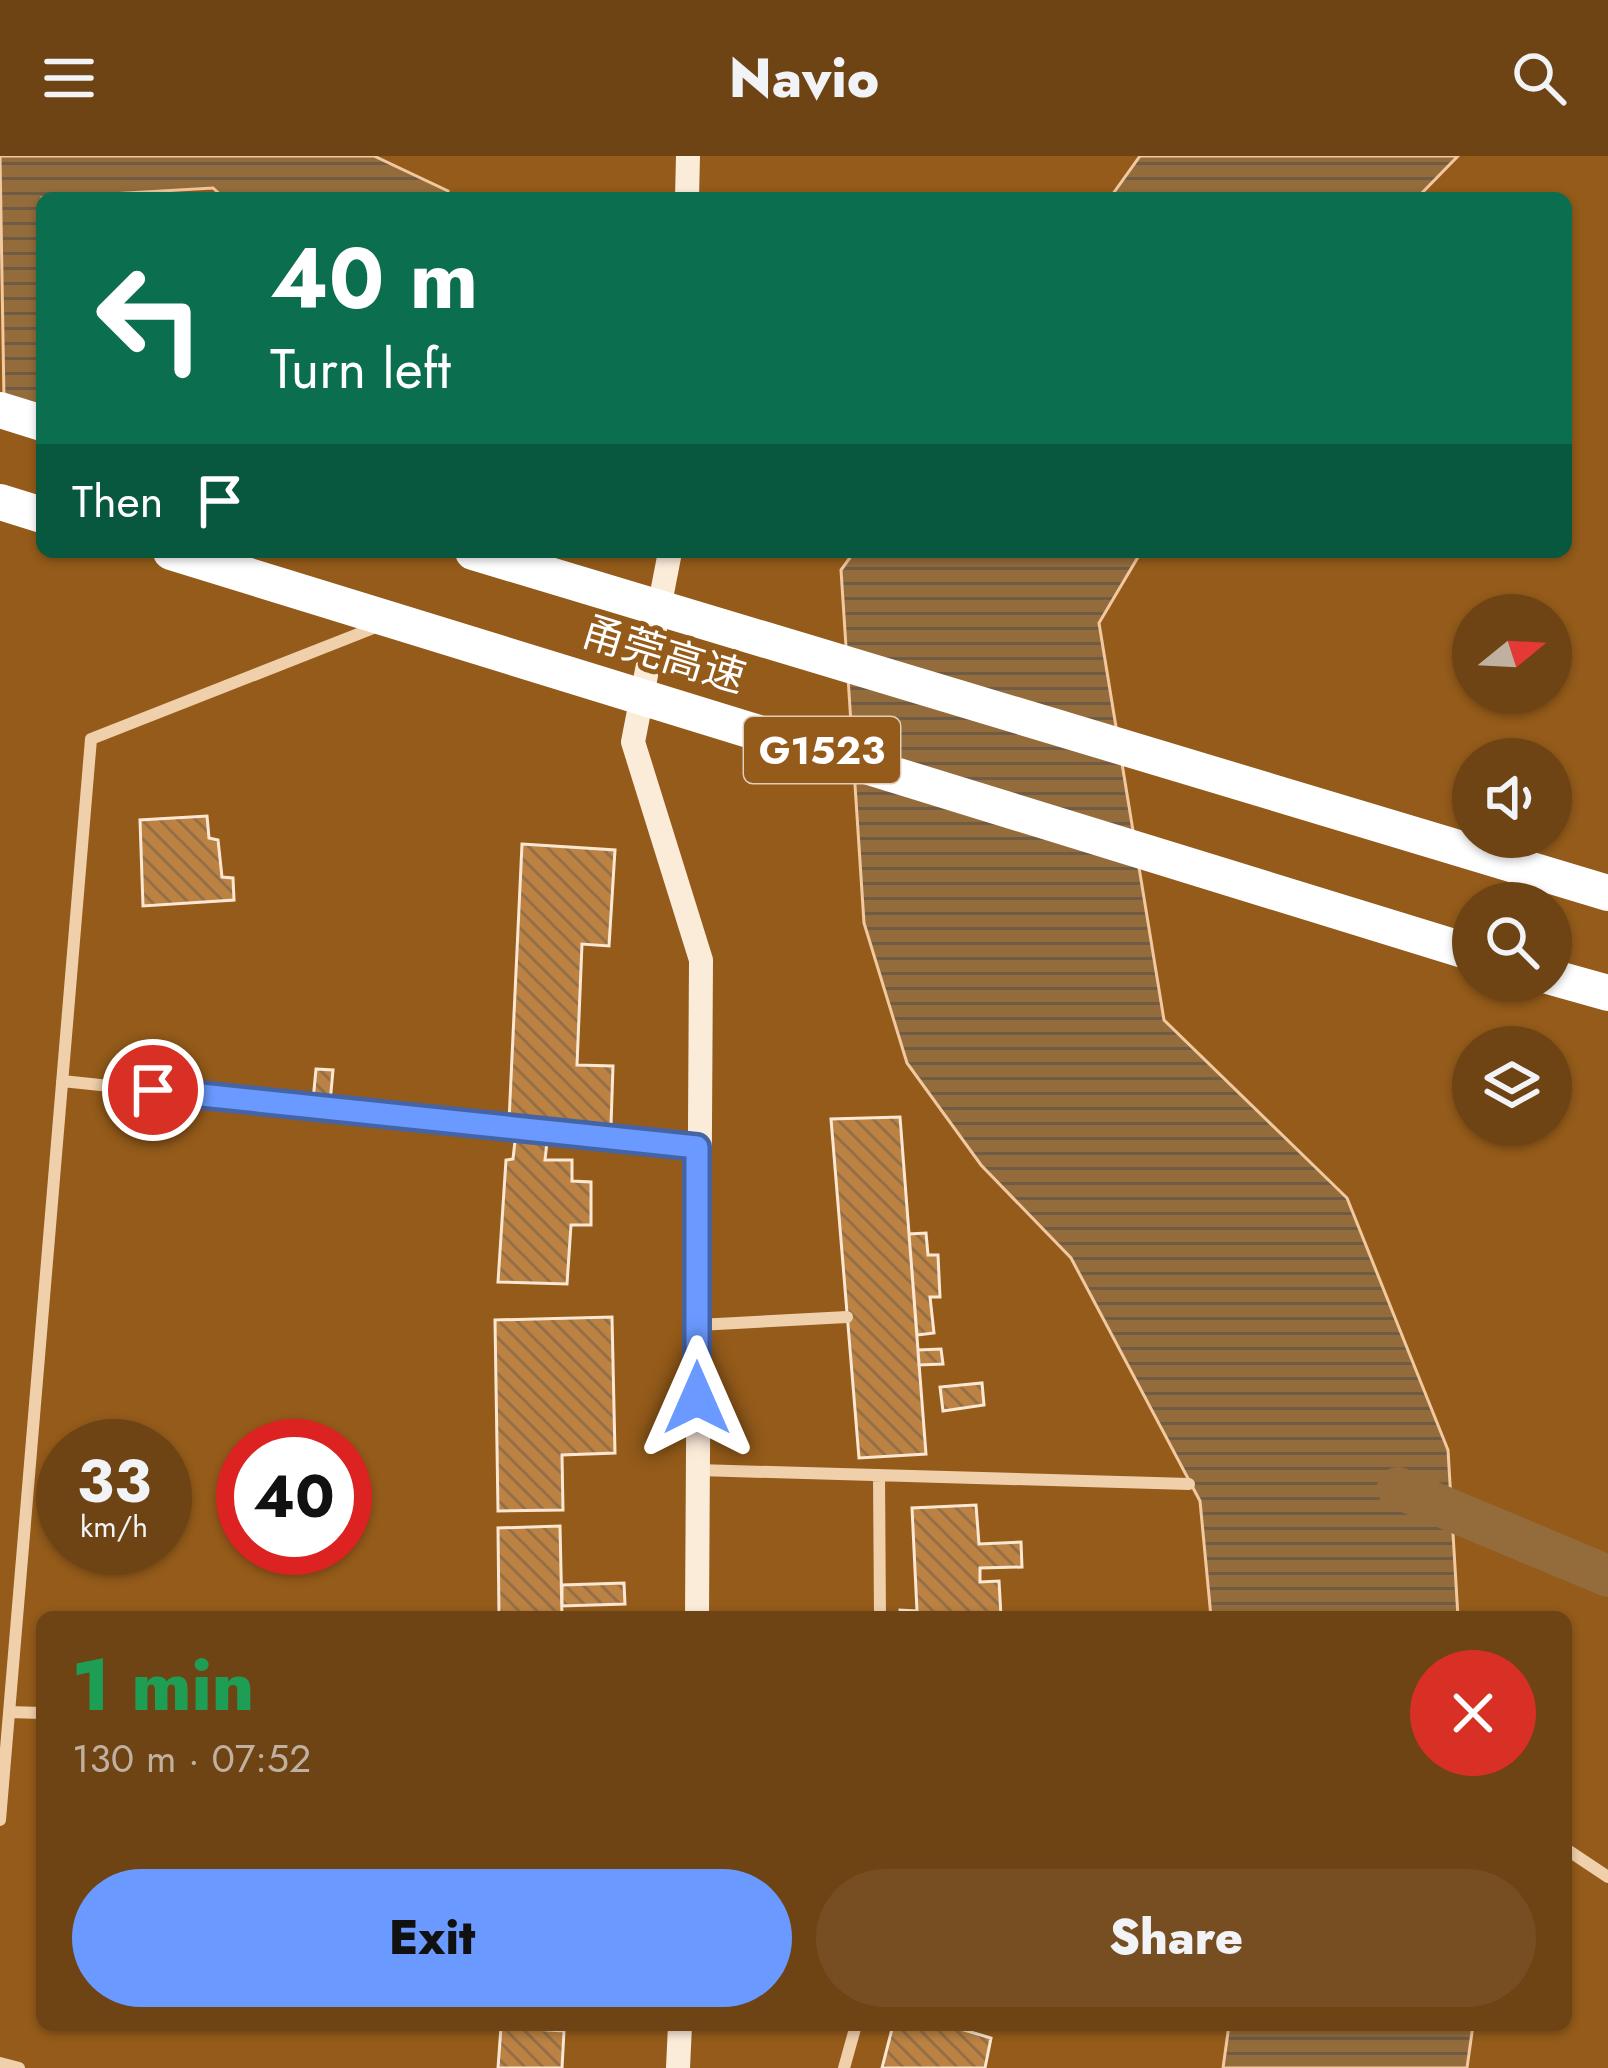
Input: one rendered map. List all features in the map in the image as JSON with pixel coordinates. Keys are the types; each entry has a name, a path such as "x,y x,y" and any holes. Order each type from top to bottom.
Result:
{"highway":[{"path":"0,410 36,421"},
{"path":"0,502 36,512"},
{"name":"甬莞高速","path":"192,558 1452,946"},
{"name":"甬莞高速","path":"493,558 1608,893"},
{"path":"1572,982 1608,993"}],"street":[{"path":"688,156 688,192"},
{"path":"669,558 633,742 701,960 697,1611"},
{"path":"0,1820 91,740 398,618"},
{"path":"62,1081 697,1147"},
{"path":"697,1325 848,1318"},
{"path":"697,1470 1189,1484"},
{"path":"879,1475 880,1611"},
{"path":"0,1581 20,1582"},
{"path":"9,1712 36,1713"},
{"path":"1572,1853 1608,1877"},
{"path":"678,2068 680,2031"},
{"path":"844,2068 854,2031"},
{"path":"0,2063 19,2068"}],"shaded area":[{"path":"0,156 374,156 448,191 36,192 36,417 4,400"},
{"path":"1140,156 1458,156 1423,192 1114,192"},
{"path":"850,558 1137,558 1099,623 1164,1020 1347,1198 1448,1450 1458,1611 1210,1611 1200,1501 1071,1258 981,1165 907,1063 864,923 841,570"},
{"path":"1228,2031 1472,2031 1467,2068 1223,2068"}],"building":[{"path":"207,816 209,838 218,840 222,877 233,878 234,900 143,906 140,820"},
{"path":"522,844 615,850 609,946 582,944 577,1065 613,1066 611,1125 509,1121"},
{"path":"316,1069 333,1070 330,1103 313,1101"},
{"path":"900,1117 926,1454 859,1458 831,1119"},
{"path":"515,1141 547,1142 545,1160 572,1160 572,1181 591,1182 591,1225 571,1225 567,1284 498,1282 506,1160 513,1159"},
{"path":"926,1233 928,1255 938,1255 940,1297 930,1297 934,1333 917,1335 909,1234"},
{"path":"612,1317 615,1453 562,1455 563,1510 498,1511 495,1320"},
{"path":"941,1349 943,1364 919,1365 918,1350"},
{"path":"982,1383 984,1405 943,1411 940,1387"},
{"path":"976,1505 979,1544 1021,1542 1022,1567 980,1568 980,1582 999,1581 1001,1611 917,1611 912,1508"},
{"path":"560,1526 562,1611 499,1611 498,1528"},
{"path":"624,1583 625,1604 562,1606 562,1585"},
{"path":"501,2031 564,2031 562,2068 498,2068"},
{"path":"891,2031 967,2031 991,2038 985,2068 882,2068"}],"waterway":[{"path":"1398,1488 1608,1576"}],"route":[{"path":"153,1090 697,1147 697,1398"}]}
